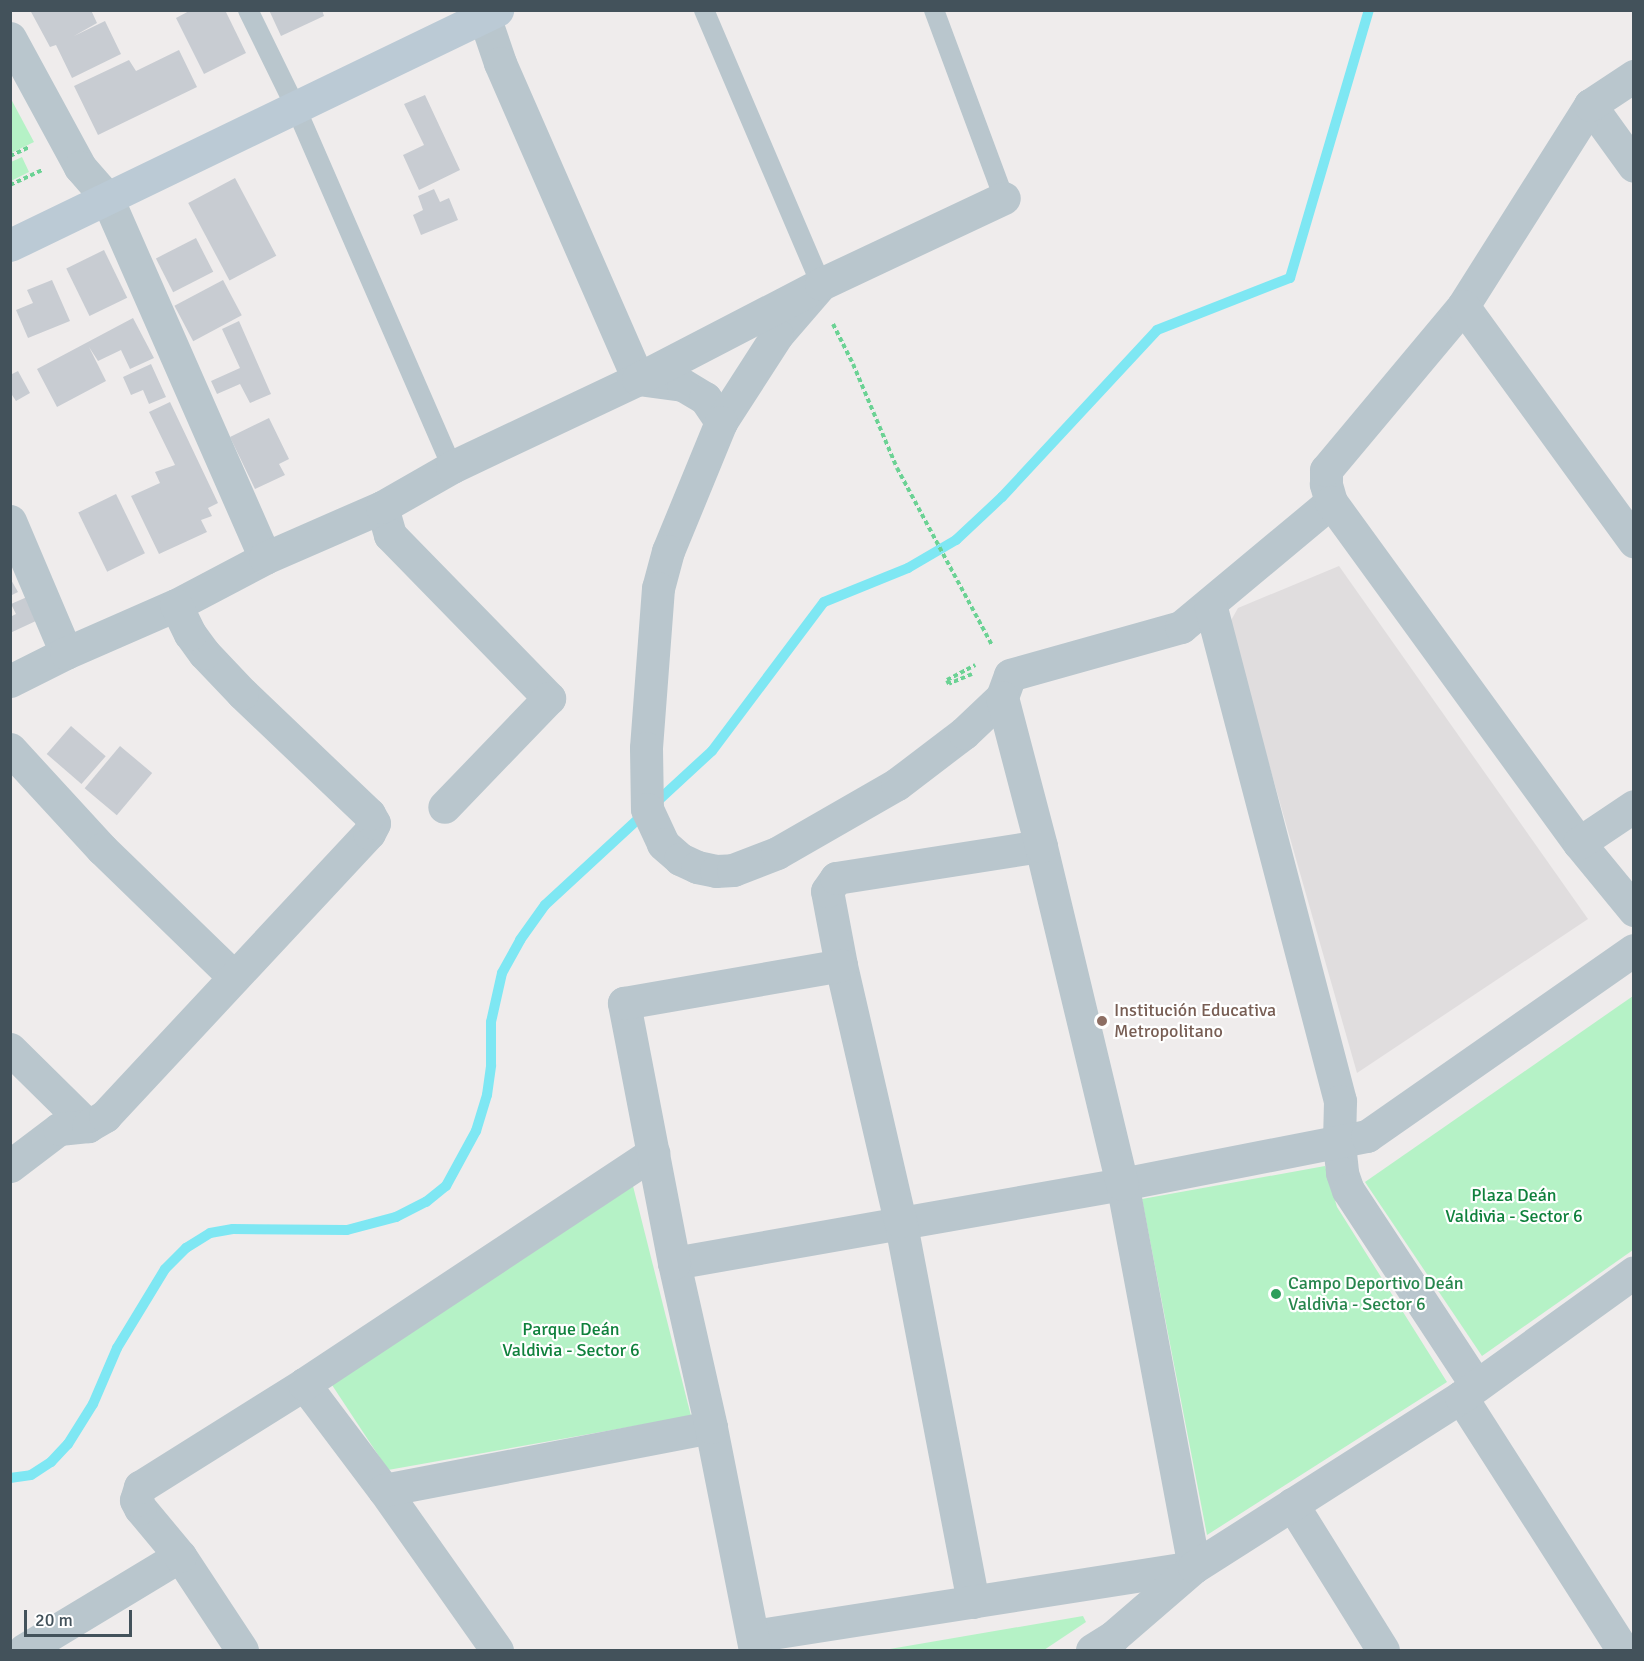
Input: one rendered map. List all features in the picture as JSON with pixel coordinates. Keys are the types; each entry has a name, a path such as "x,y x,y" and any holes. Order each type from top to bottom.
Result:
{"street":[{"path":"10,245 488,13 500,63 638,379"},
{"path":"10,38 80,167 107,198 265,558"},
{"path":"1634,76 1590,105 1463,306 1326,470 1326,484 1331,502 1579,843 1634,910"},
{"path":"1590,105 1634,166"},
{"path":"10,681 66,652 176,605 265,558 382,507 452,467 638,379 821,284 1004,198"},
{"path":"821,284 772,341 721,422 668,551 658,588 646,748 647,809 663,844 680,859 698,867 716,871 733,870 777,853 897,784 964,733 1002,697 1010,675 1020,670 1181,627 1331,502"},
{"path":"1463,306 1634,541"},
{"path":"638,379 683,385 705,398 721,422"},
{"path":"382,507 390,535 549,698 444,807"},
{"path":"10,521 66,652"},
{"path":"1210,604 1340,1101 1339,1143 1342,1173 1348,1190 1623,1650"},
{"path":"10,1166 59,1129 88,1126 105,1116 369,833 374,824 369,814 242,693 204,653 190,634 176,605"},
{"path":"1002,697 1041,846 1122,1184 1194,1567"},
{"path":"10,749 102,849 234,977"},
{"path":"1579,843 1634,806"},
{"path":"973,1602 900,1221 841,965 827,891 836,878 1041,846"},
{"path":"674,1263 900,1221 1122,1184 1367,1136 1634,950"},
{"path":"841,965 624,1003 674,1263 711,1427 754,1643 973,1602 1194,1567"},
{"path":"10,1049 88,1126"},
{"path":"242,1650 180,1556 140,1508 136,1500 140,1487 304,1384 653,1153"},
{"path":"1110,1646 1194,1567 1468,1391 1631,1279"},
{"path":"304,1384 384,1490 497,1650"},
{"path":"384,1490 711,1427"},
{"path":"1292,1504 1383,1650"},
{"path":"24,1650 180,1556"}],"lane":[{"path":"248,10 296,106 452,467"},
{"path":"704,10 821,284"},
{"path":"934,10 1004,198"}],"path":[{"path":"10,156 31,147"},
{"path":"10,185 43,170"},
{"path":"830,319 853,364 897,468 996,653"}],"shaded area":[{"path":"1339,566 1588,919 1357,1073 1229,624 1238,608"}],"green space":[{"path":"11,99 34,142 10,153"},
{"path":"22,157 29,172 11,181 11,162"},
{"name":"Plaza Deán Valdivia - Sector 6","path":"1633,996 1633,1250 1482,1356 1365,1182"},
{"name":"Campo Deportivo Deán Valdivia - Sector 6","path":"1325,1166 1337,1207 1447,1382 1207,1535 1142,1199"},
{"name":"Parque Deán Valdivia - Sector 6","path":"633,1186 691,1416 388,1470 332,1385"},
{"path":"1083,1616 1086,1622 1044,1650 884,1650"}],"building":[{"path":"30,10 91,10 97,23 74,36 105,21 121,54 72,78 56,45 50,47"},
{"path":"191,10 225,10 246,53 204,74 176,18"},
{"path":"269,10 322,10 324,16 281,36"},
{"path":"179,50 197,87 98,135 74,86 129,60 136,71"},
{"path":"425,95 460,170 419,190 403,155 424,145 404,104"},
{"path":"235,178 276,256 230,281 188,203"},
{"path":"434,189 440,202 449,198 458,220 421,235 413,215 423,210 418,196"},
{"path":"196,238 213,272 173,292 156,258"},
{"path":"104,250 127,298 89,316 66,268"},
{"path":"52,280 70,321 28,338 16,310 33,303 27,290"},
{"path":"223,280 242,315 193,341 174,306"},
{"path":"133,318 154,358 130,369 121,350 98,361 89,347 106,381 57,407 37,369"},
{"path":"239,321 271,394 250,403 240,384 217,394 211,381 240,368 222,329"},
{"path":"151,364 166,397 149,404 143,390 131,395 123,377"},
{"path":"18,371 30,393 16,401 10,392 10,375"},
{"path":"170,402 218,503 208,508 212,516 201,520 207,532 159,554 131,496 160,483 155,472 175,465 149,412"},
{"path":"269,418 289,459 279,464 285,475 255,489 230,437"},
{"path":"116,494 145,553 107,572 78,512"},
{"path":"10,578 18,592 10,596"},
{"path":"27,597 38,620 10,633 10,617 16,614 11,604"},
{"path":"71,726 106,756 81,784 47,754"},
{"path":"120,746 152,773 117,815 85,788"}],"waterway":[{"path":"10,1478 31,1475 51,1462 68,1444 93,1404 117,1348 165,1269 186,1248 210,1233 233,1229 347,1230 396,1217 426,1202 446,1186 476,1131 487,1095 491,1065 491,1022 502,973 520,940 545,905 712,751 824,602 908,568 956,540 1002,497 1157,330 1290,278 1369,10"}],"place":[{"name":"Institución Educativa Metropolitano","path":"1102,1021"},
{"name":"Campo Deportivo Deán Valdivia - Sector 6","path":"1276,1294"}]}
